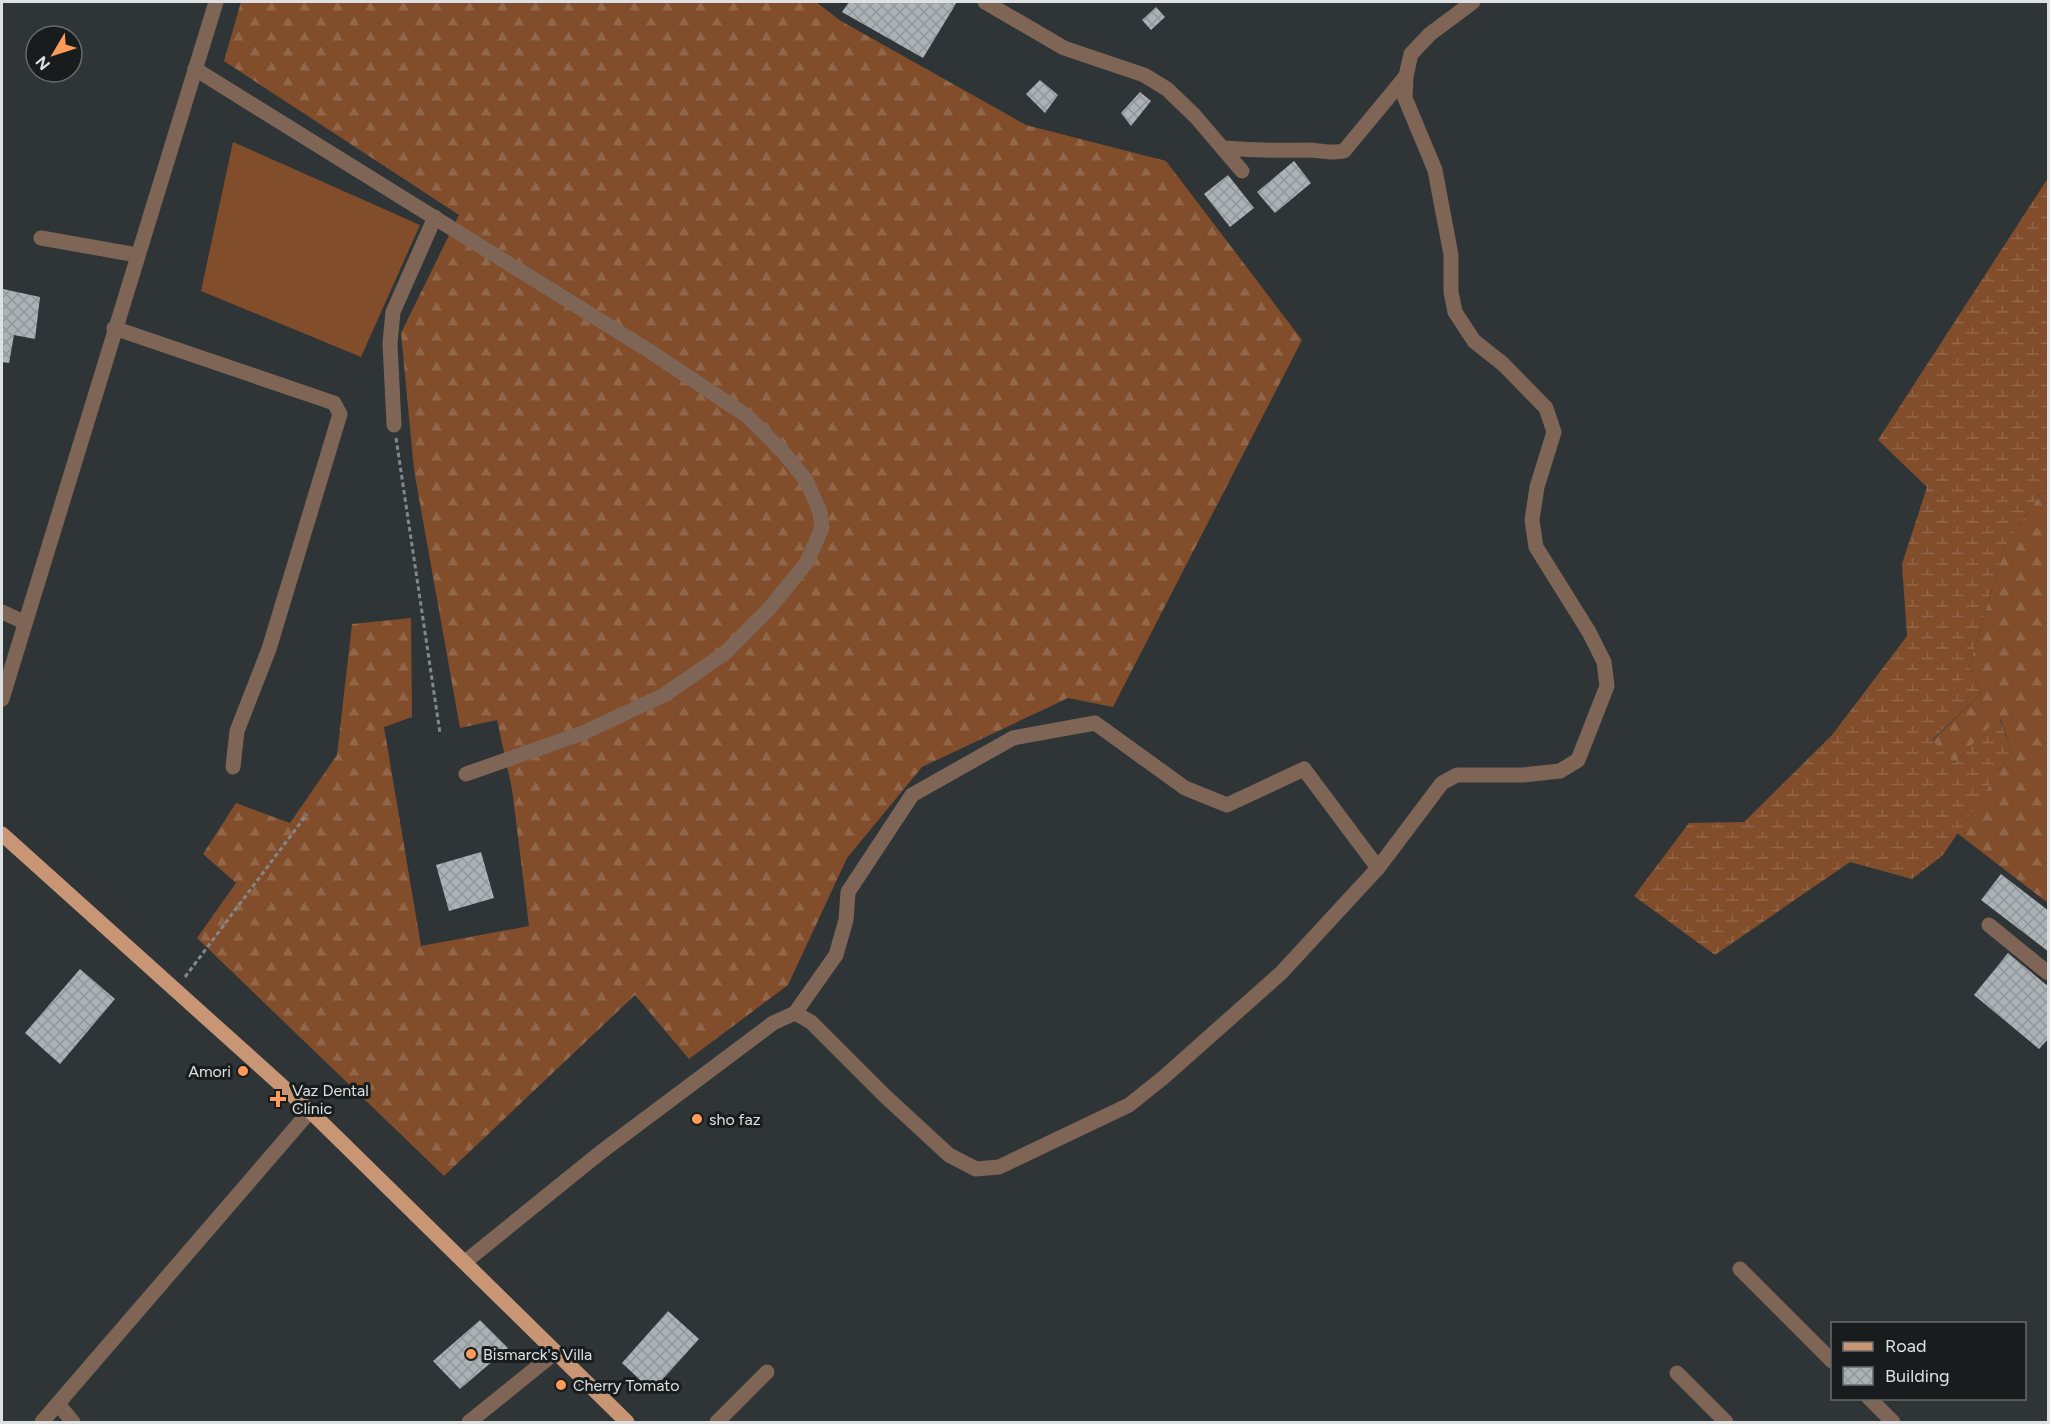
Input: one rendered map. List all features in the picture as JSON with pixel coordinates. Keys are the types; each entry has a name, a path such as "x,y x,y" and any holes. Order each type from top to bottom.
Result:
{"main road":[{"path":"2,834 310,1111 627,1422"}],"street":[{"path":"2,699 114,328 216,2"},
{"path":"985,2 1064,48 1144,75 1167,89 1242,171"},
{"path":"795,1013 811,1022 885,1096 949,1155 976,1169 999,1167 1129,1105 1281,973 1378,868 1442,783 1457,775 1523,775 1560,771 1578,760 1607,686 1604,663 1589,632 1536,547 1532,520 1537,487 1554,432 1546,408 1503,364 1474,341 1455,312 1451,292 1451,255 1435,171 1405,98 1406,76 1411,54 1430,34 1473,2"},
{"path":"195,69 651,352 747,416 783,452 806,480 820,512 822,528 807,562 769,609 725,654 664,695 583,733 466,774"},
{"path":"1223,148 1281,153 1309,150 1333,154 1344,151 1406,76"},
{"path":"394,425 390,343 393,312 435,217"},
{"path":"41,238 137,255"},
{"path":"114,328 334,403 340,414 269,649 237,730 233,767"},
{"path":"2,612 24,622"},
{"path":"465,1262 602,1152 773,1023 795,1013 836,955 846,920 848,892 912,795 1013,738 1095,723 1185,788 1227,805 1304,769 1378,868"},
{"path":"1989,925 2049,973"},
{"path":"42,1422 310,1111"},
{"path":"1740,1269 1831,1360"},
{"path":"469,1422 556,1352"},
{"path":"717,1422 767,1372"},
{"path":"1677,1373 1726,1422"},
{"path":"1871,1400 1893,1422"},
{"path":"58,1404 73,1422"}],"path":[{"path":"394,425 440,733"},
{"path":"176,990 307,813"}],"green space":[{"path":"241,2 816,2 841,21 1026,125 1166,161 1302,340 1113,707 1068,698 922,767 847,858 788,985 689,1059 635,995 444,1176 197,938 236,883 203,854 236,803 290,823 337,755 352,624 411,618 412,717 384,727 421,946 529,926 512,789 497,720 460,728 414,470 401,333 459,215 224,61"},
{"path":"233,142 420,225 361,357 201,291"},
{"path":"2048,178 2048,483 2005,546 1969,666 1981,693 1932,740 1954,763 1999,717 2012,752 1943,855 1912,879 1850,862 1715,955 1634,896 1689,823 1744,822 1832,735 1907,636 1902,564 1927,487 1878,440"},
{"path":"2048,483 2048,903 1957,833 2012,752 2000,718 1954,763 1932,741 1981,693 1969,666 2005,546"}],"building":[{"path":"849,2 957,2 923,58 842,12"},
{"path":"1156,7 1165,17 1151,30 1142,20"},
{"path":"1040,80 1058,95 1045,113 1026,94"},
{"path":"1140,92 1151,101 1131,126 1121,113"},
{"path":"1294,161 1311,183 1275,213 1257,192"},
{"path":"1228,175 1254,208 1230,227 1204,194"},
{"path":"3,289 40,297 35,339 14,335 9,363 2,362"},
{"path":"481,852 494,898 449,911 436,865"},
{"path":"2001,874 2049,911 2049,952 1981,900"},
{"path":"2008,953 2049,987 2049,1038 2039,1049 1974,995"},
{"path":"80,969 115,999 60,1064 25,1033"},
{"path":"668,1311 699,1339 652,1391 622,1363"},
{"name":"Bismarck's Villa","path":"480,1320 508,1348 460,1389 433,1361"}],"place":[{"name":"Amori","path":"243,1071"},
{"name":"Vaz Dental Clinic","path":"278,1099"},
{"name":"sho faz","path":"697,1119"},
{"name":"Bismarck's Villa","path":"471,1354"},
{"name":"Cherry Tomato","path":"561,1385"}]}
